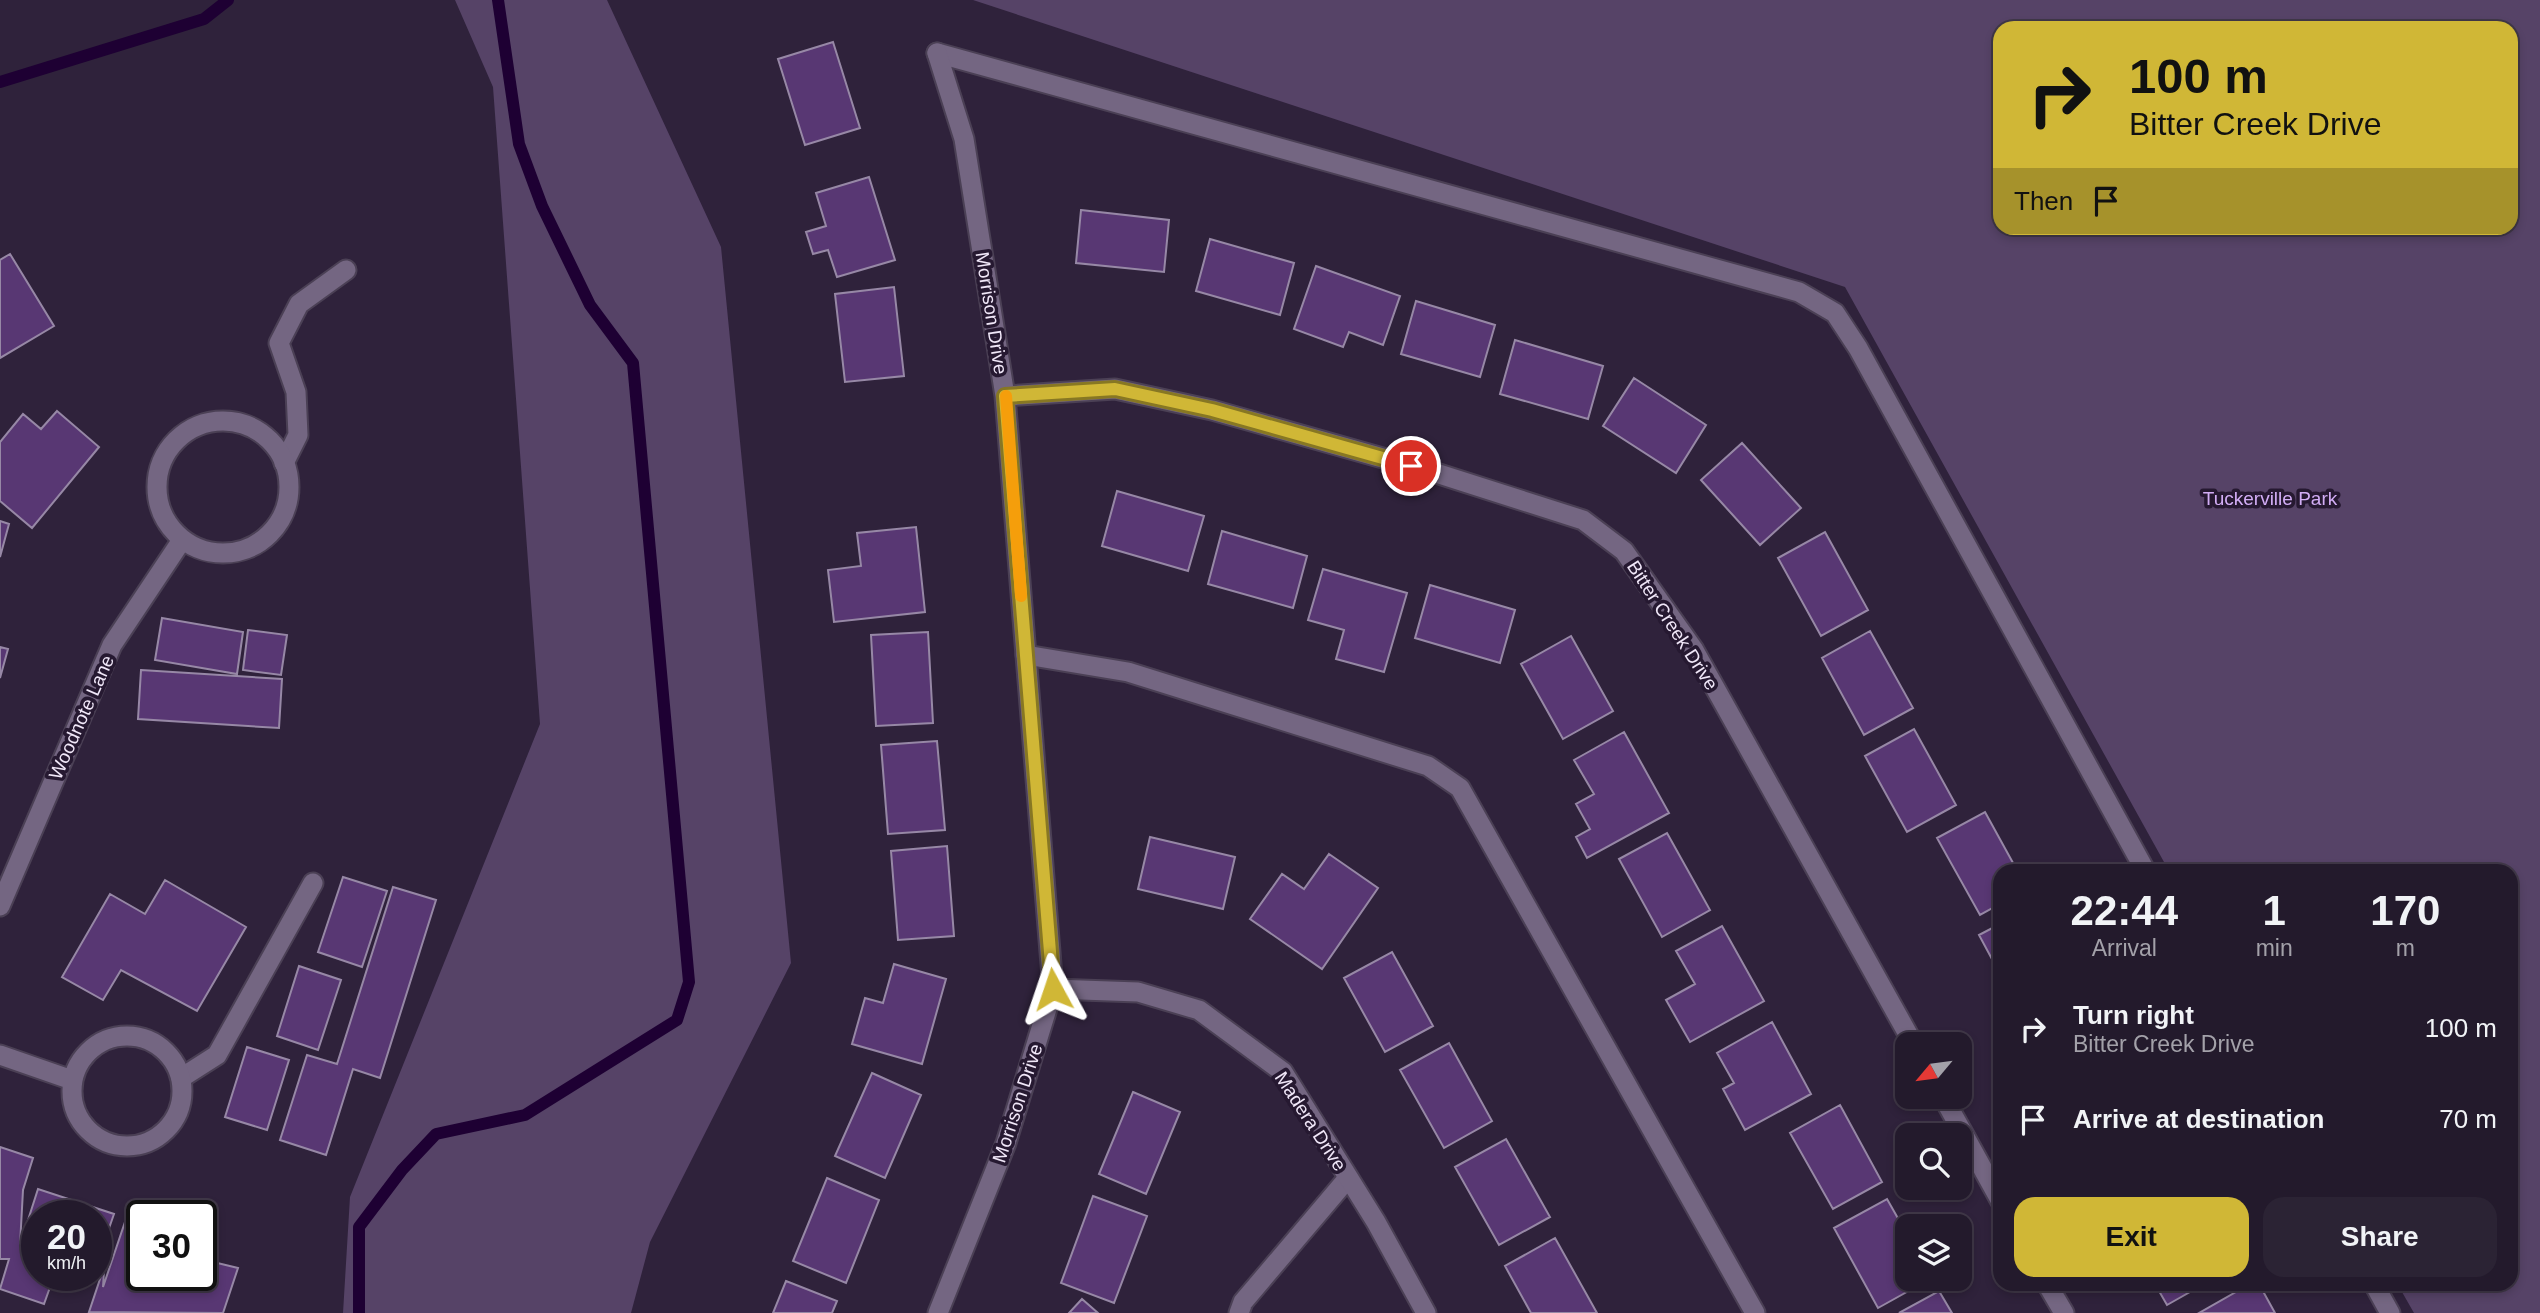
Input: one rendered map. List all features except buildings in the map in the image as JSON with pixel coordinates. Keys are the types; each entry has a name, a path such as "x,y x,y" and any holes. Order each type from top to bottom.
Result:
{"street":[{"name":"Morrison Drive","path":"938,1313 1006,1143 1053,989 1005,396 964,139 937,53 1798,292 1836,313 2142,864"},
{"path":"284,463 298,435 296,392 279,343 299,304 346,270"},
{"name":"Bitter Creek Drive","path":"1005,396 1115,389 1200,407 1436,473 1583,520 1624,551 1694,650 1907,1032"},
{"path":"218,421 241,423 260,433 275,447 284,463 289,487 286,508 276,526 261,541 242,551 222,554 201,550 182,540 167,523 158,502 157,479 164,457 177,439 196,426 218,421"},
{"name":"Woodnote Lane","path":"0,906 112,645 182,540"},
{"path":"1026,655 1128,672 1427,765 1460,788 1755,1313"},
{"path":"181,1078 217,1055 313,883"},
{"name":"Madera Drive","path":"1053,989 1138,992 1199,1010 1283,1072 1426,1313"},
{"path":"126,1035 145,1038 161,1047 174,1061 181,1078 183,1096 178,1114 168,1129 154,1141 137,1147 119,1147 102,1141 87,1130 77,1116 71,1098 72,1080 79,1062 91,1048 107,1039 126,1035"},
{"path":"0,1055 72,1080"},
{"path":"1950,1110 1993,1187"},
{"path":"1239,1313 1243,1302 1348,1178"},
{"path":"2052,1291 2064,1313"},
{"path":"2378,1291 2390,1313"}],"green space":[{"path":"455,0 607,0 721,247 791,963 650,1242 631,1313 343,1313 350,1197 540,724 493,87"},
{"name":"Tuckerville Park","path":"973,0 2540,0 2540,1313 2414,1313 2401,1291 2518,1291 2518,864 2165,864 1845,287"}],"waterway":[{"path":"0,82 204,19 228,0"},
{"path":"359,1313 359,1227 402,1170 436,1134 525,1115 677,1020 689,982 633,363 590,305 542,206 519,144 498,0"}],"slow traffic":[{"path":"1006,396 1021,596"}],"route":[{"path":"1053,989 1005,396 1115,389 1212,410 1411,466"}]}
